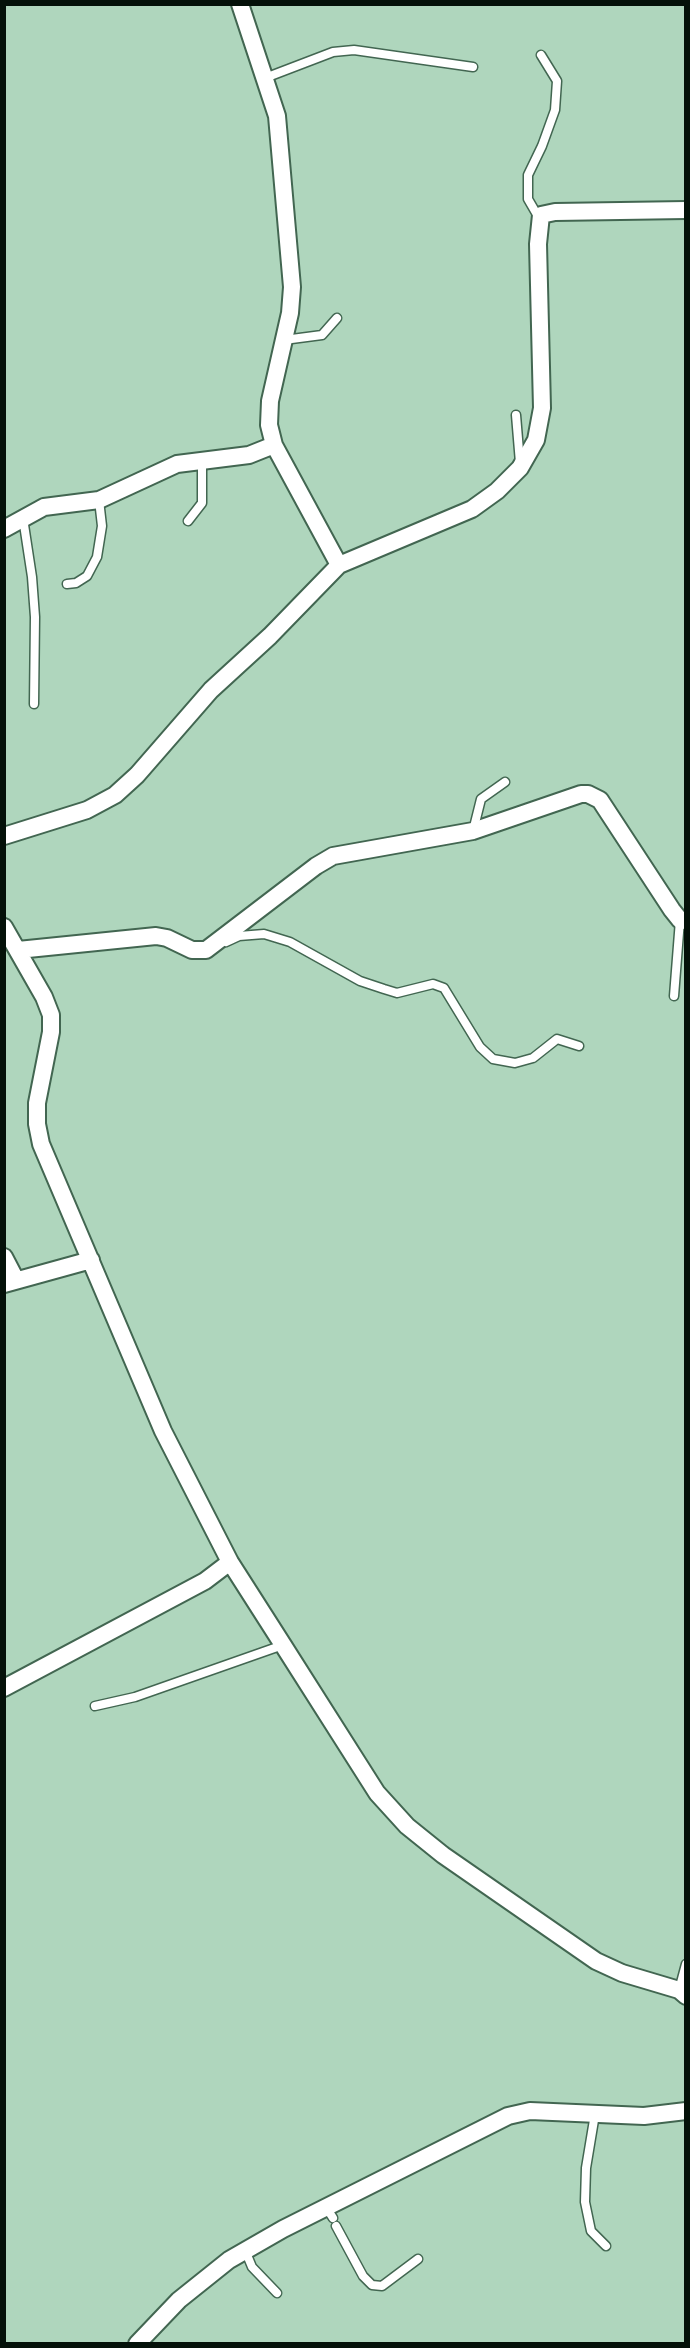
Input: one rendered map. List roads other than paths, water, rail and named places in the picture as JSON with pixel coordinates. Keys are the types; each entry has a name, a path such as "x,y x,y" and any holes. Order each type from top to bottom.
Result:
{"street":[{"path":"240,4 265,78 281,138 292,287 284,340 270,401 269,425 274,445 339,565"},
{"path":"4,836 87,810 115,795 137,776 211,690 270,636 339,565 472,509 497,491 520,468 536,440 542,408 540,218 542,214 686,210"},
{"path":"4,529 44,507 99,500 177,464 249,455 274,445"},
{"path":"18,950 156,936 167,938 192,950 206,950 316,866 333,856 473,831 581,794 594,796 600,800 683,920"},
{"path":"4,927 44,997 51,1015 51,1032 36,1103 39,1134 163,1431 230,1562 377,1793 407,1826 443,1855 597,1961 682,1993"},
{"path":"4,1257 10,1282 91,1260"},
{"path":"4,1688 205,1581 230,1562"},
{"path":"137,2343 198,2283 245,2250 332,2217 508,2116 530,2111 644,2116 686,2111"}],"lane":[{"path":"265,78 333,52 354,50 473,67"},
{"path":"540,218 528,200 528,175 542,146 555,110 557,81 551,66 541,55"},
{"path":"284,340 322,335 337,318"},
{"path":"516,415 520,468"},
{"path":"188,521 202,503 202,460"},
{"path":"68,584 76,583 87,576 98,556 102,526 99,500"},
{"path":"23,518 35,616 34,704"},
{"path":"473,831 481,799 504,782"},
{"path":"674,996 683,920"},
{"path":"206,950 239,936 264,934 290,942 360,981 397,993 433,984 444,988 480,1047 493,1059 515,1063 533,1058 557,1040 579,1046"},
{"path":"95,1706 135,1697 283,1645"},
{"path":"682,1993 686,1964"},
{"path":"595,2114 586,2168 585,2202 591,2231 606,2246"},
{"path":"332,2217 363,2276 372,2285 382,2286 418,2259"},
{"path":"245,2250 252,2267 277,2293"}]}
